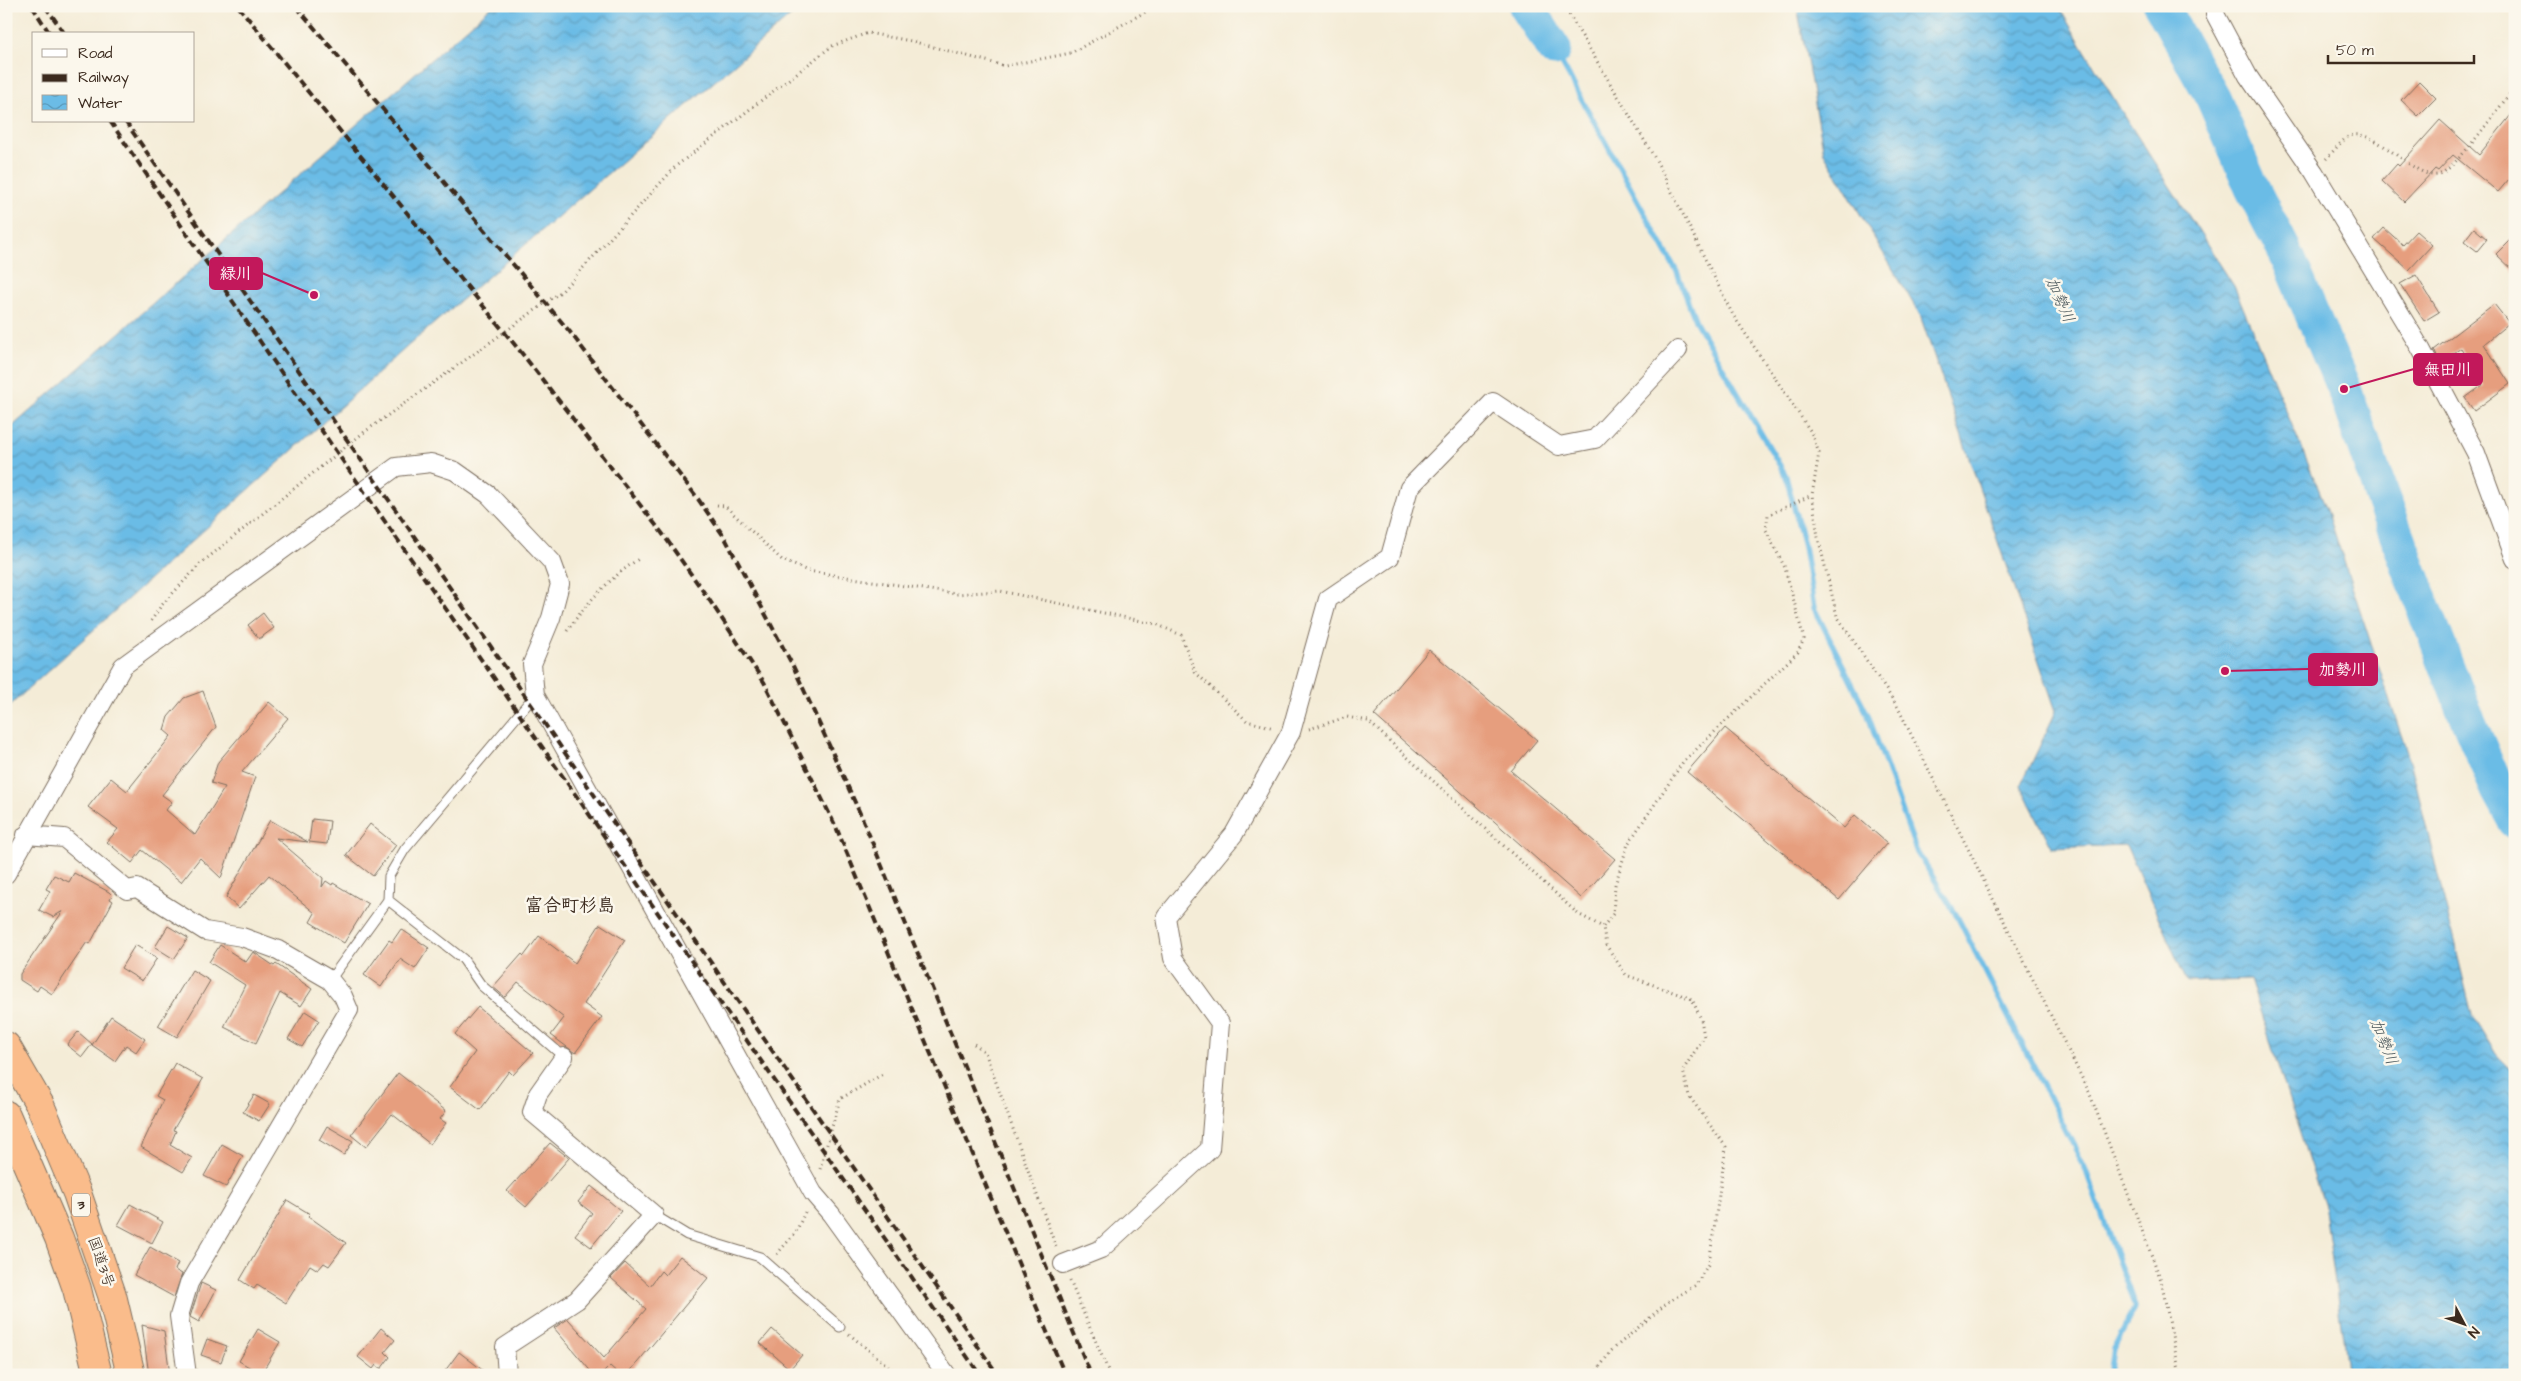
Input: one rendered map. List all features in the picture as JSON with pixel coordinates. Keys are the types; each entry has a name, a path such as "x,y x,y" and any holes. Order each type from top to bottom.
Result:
{"highway":[{"name":"国道3号","path":"6,1046 40,1105 77,1193 112,1295 133,1374"},
{"name":"国道3号","path":"6,1115 66,1255 77,1289 98,1375"}],"street":[{"path":"2213,9 2248,76 2314,172 2421,349 2476,453 2515,559"},
{"path":"1063,1264 1101,1249 1210,1149 1220,1023 1173,958 1166,917 1234,834 1290,732 1328,599 1390,557 1409,488 1493,402 1560,446 1596,439 1678,350"},
{"path":"6,874 26,835 123,666 396,467 431,463 455,471 489,495 552,562 560,584 551,618 532,664 535,695 813,1193 831,1214 947,1375"},
{"path":"26,835 64,838 127,890 137,888 205,931 242,937 278,950 330,980 343,996 349,1010 189,1282 178,1316 187,1375"},
{"path":"508,1375 505,1347 578,1300 654,1215 532,1112 538,1094 564,1057"}],"lane":[{"path":"330,980 388,900 389,876 405,849 535,695"},
{"path":"388,900 463,959 481,985 564,1057"},
{"path":"654,1215 687,1235 760,1257 840,1327"}],"path":[{"path":"147,628 161,606 200,564 363,433 562,291 676,166 832,46 868,33 911,41 1005,66 1071,53 1156,6"},
{"path":"1564,6 1656,160 1733,315 1811,432 1819,453 1812,495 1818,537 1837,616 1897,706 2089,1092 2161,1280 2180,1375"},
{"path":"2314,172 2349,137 2358,135 2384,145 2422,172 2437,175 2452,166 2515,87"},
{"path":"1594,1375 1611,1351 1668,1302 1696,1284 1709,1263 1726,1147 1689,1096 1682,1070 1704,1037 1701,1019 1692,999 1626,975 1606,945 1603,928 1612,914 1615,886 1628,844 1683,762 1798,652 1804,639 1785,568 1766,530 1768,515 1812,495"},
{"path":"717,505 725,506 782,560 808,571 956,594 1000,591 1156,624 1181,635 1195,672 1247,721 1290,732 1315,728 1347,717 1368,721 1578,914 1603,928"},
{"path":"566,632 587,603 614,576 640,558"},
{"path":"974,1044 985,1052 1063,1264 1110,1375"},
{"path":"768,1265 796,1232 813,1193 840,1099 883,1074"},
{"path":"840,1327 899,1375"}],"water":[{"path":"492,6 802,6 409,345 6,709 6,432"},
{"path":"1797,6 2058,6 2125,117 2234,286 2326,507 2412,768 2472,1015 2496,1054 2515,1073 2515,1375 2348,1375 2325,1210 2250,980 2187,982 2126,845 2052,848 2021,786 2056,711 1920,315 1824,153"}],"building":[{"path":"2419,81 2436,98 2418,116 2401,100"},
{"path":"2515,110 2515,172 2498,192 2453,155 2438,171 2435,169 2404,202 2382,181 2397,164 2399,166 2440,120 2479,155"},
{"path":"2384,228 2403,245 2416,231 2432,245 2409,270 2374,239"},
{"path":"2474,228 2487,239 2477,251 2464,241"},
{"path":"2515,235 2515,272 2496,254"},
{"path":"2416,275 2439,312 2424,321 2400,284"},
{"path":"2494,304 2509,323 2484,344 2510,384 2474,411 2465,398 2483,385 2461,348 2440,363 2434,350"},
{"path":"263,613 274,628 259,639 248,625"},
{"path":"1429,650 1537,740 1511,771 1615,859 1581,898 1374,715"},
{"path":"203,691 216,727 162,795 172,802 166,810 195,835 225,787 211,783 218,762 269,702 288,718 242,772 255,777 221,878 200,858 181,882 142,850 132,863 107,842 118,829 88,807 111,778 127,791 171,736 164,730 168,717 184,698"},
{"path":"1725,728 1844,828 1855,815 1887,843 1839,900 1687,772"},
{"path":"312,819 330,821 327,844 309,842"},
{"path":"270,820 308,842 276,838 323,878 322,887 326,881 332,885 333,883 368,904 344,943 310,922 315,913 269,875 239,909 226,897"},
{"path":"370,824 396,845 373,876 346,855"},
{"path":"74,873 109,892 112,895 110,899 113,901 90,944 87,942 52,994 40,986 37,991 20,980 20,974 63,911 53,917 39,910 50,891 46,889 54,875 69,882"},
{"path":"600,924 625,940 584,1004 602,1017 575,1053 551,1035 564,1018 518,982 505,997 493,987 522,954 524,956 539,936 575,963"},
{"path":"168,926 188,938 174,959 155,947"},
{"path":"401,929 429,948 415,969 400,959 381,987 364,975 389,940 392,942"},
{"path":"135,945 157,958 142,981 121,968"},
{"path":"220,945 246,962 253,952 274,966 276,964 312,989 301,1006 280,993 256,1043 224,1027 245,985 209,962"},
{"path":"192,970 210,981 177,1037 158,1026"},
{"path":"478,1007 533,1053 513,1075 509,1071 480,1110 450,1087 475,1052 455,1034"},
{"path":"305,1011 319,1020 302,1047 288,1039"},
{"path":"111,1016 145,1039 136,1052 126,1045 115,1061 92,1045"},
{"path":"78,1032 92,1044 82,1057 67,1045"},
{"path":"175,1063 203,1079 173,1130 176,1131 170,1145 192,1158 183,1172 141,1147 163,1100 156,1096"},
{"path":"398,1073 446,1111 440,1119 446,1123 430,1144 392,1114 366,1147 351,1135"},
{"path":"254,1095 270,1104 259,1121 243,1112"},
{"path":"327,1126 353,1141 344,1155 319,1140"},
{"path":"550,1143 569,1158 526,1207 507,1191"},
{"path":"222,1144 243,1156 226,1187 204,1176"},
{"path":"591,1186 621,1211 591,1247 575,1235 592,1213 578,1202"},
{"path":"287,1200 310,1214 308,1216 346,1243 329,1266 324,1263 318,1270 310,1265 286,1303 257,1285 254,1289 240,1280"},
{"path":"130,1204 163,1222 152,1243 118,1225"},
{"path":"150,1247 178,1263 175,1270 182,1274 174,1297 134,1275"},
{"path":"680,1256 708,1278 627,1375 620,1375 610,1366 601,1375 594,1375 554,1328 568,1319 604,1358 646,1309 611,1278 625,1263 650,1286 661,1271 665,1275"},
{"path":"201,1283 216,1290 199,1322 190,1317"},
{"path":"142,1325 164,1331 170,1375 149,1375"},
{"path":"381,1328 395,1340 385,1352 390,1357 381,1369 376,1365 373,1369 358,1357"},
{"path":"258,1329 280,1342 261,1374 239,1361"},
{"path":"772,1329 802,1355 790,1369 760,1343"},
{"path":"207,1339 227,1346 221,1362 201,1355"},
{"path":"459,1352 489,1375 442,1375"}],"waterway":[{"path":"1526,6 1554,49"},
{"path":"2161,6 2213,98 2252,188 2288,258 2344,389 2382,497 2462,706 2498,790 2515,821"},
{"path":"1554,49 1677,272 1696,322 1786,476 1804,546 1814,608 1868,715 1916,850 1957,916 2085,1168 2135,1307 2113,1349 2109,1375"}],"railway":[{"path":"32,6 49,32"},
{"path":"45,6 64,32"},
{"path":"238,6 524,356 662,533 764,682 836,827 1065,1375"},
{"path":"296,6 570,332 696,496 725,538 794,668 863,820 1091,1375"},
{"path":"111,122 287,381 980,1375"},
{"path":"126,122 998,1375"}],"place":[{"name":"緑川","path":"314,295"},
{"name":"無田川","path":"2344,389"},
{"name":"加勢川","path":"2225,671"}],"district":[{"name":"富合町杉島","path":"570,905"}]}
